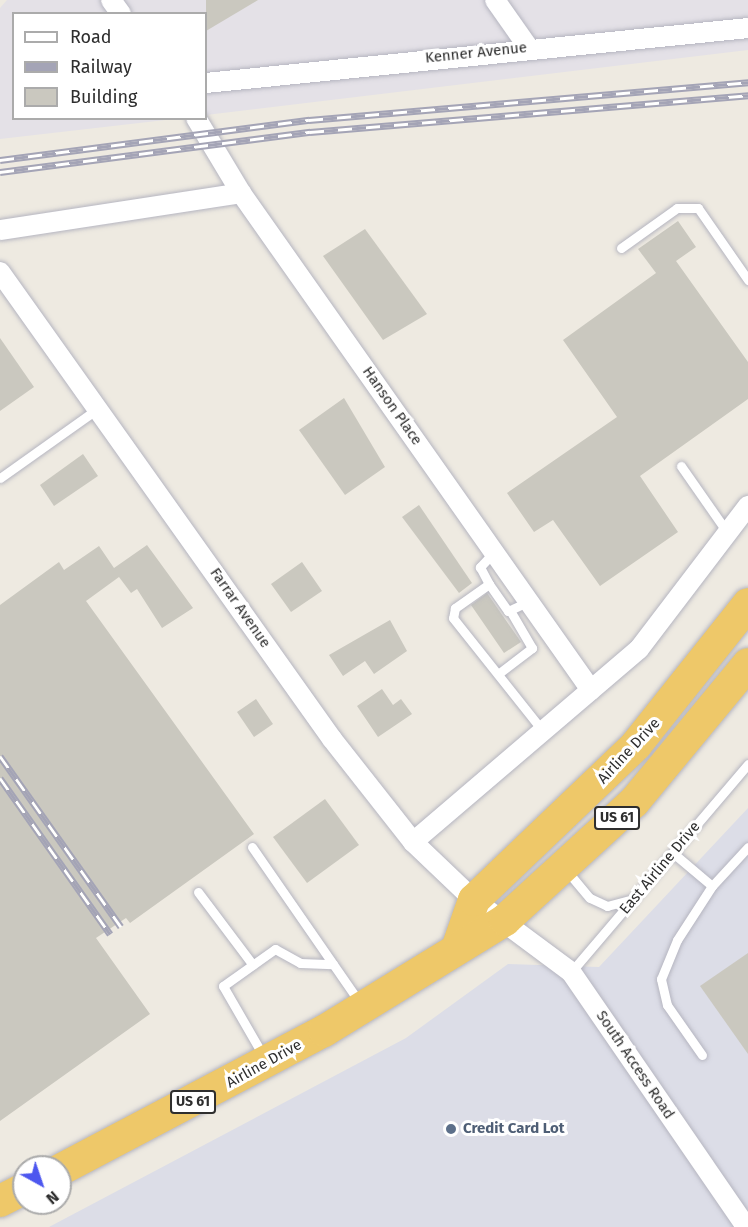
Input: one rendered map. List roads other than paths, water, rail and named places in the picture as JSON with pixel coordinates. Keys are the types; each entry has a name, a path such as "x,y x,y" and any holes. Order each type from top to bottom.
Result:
{"highway":[{"name":"Airline Drive","path":"459,943 474,900 636,745 748,603"},
{"name":"Airline Drive","path":"72,1164 267,1062 363,1008 459,943 505,920 634,802 748,664"}],"street":[{"path":"495,0 528,47"},
{"name":"Kenner Avenue","path":"207,83 528,47 748,28"},
{"name":"Hanson Place","path":"197,120 241,193 591,690"},
{"path":"0,230 241,193"},
{"name":"Farrar Avenue","path":"0,272 332,739 413,842 474,900 505,920"},
{"path":"413,842 639,649 729,534 748,506"},
{"name":"South Access Road","path":"505,920 571,972 746,1227"}],"lane":[{"path":"621,248 677,208 698,208 748,280"},
{"path":"0,478 97,409"},
{"path":"681,466 729,534"},
{"path":"494,552 480,567 532,648 498,674"},
{"path":"489,584 452,613 543,731"},
{"path":"511,612 529,601"},
{"name":"East Airline Drive","path":"571,972 748,764"},
{"path":"252,847 363,1008"},
{"path":"702,1055 667,1005 661,979 677,940 712,886 748,847"},
{"path":"673,853 712,886"},
{"path":"563,867 590,898 607,906 634,899"},
{"path":"198,892 253,965"},
{"path":"267,1062 223,986 275,949 300,963 333,964"}],"railway":[{"path":"0,160 309,120 748,82"},
{"path":"0,172 310,132 748,95"},
{"path":"0,756 121,927"},
{"path":"0,778 110,934"}],"place":[{"name":"Credit Card Lot","path":"451,1129"}]}
